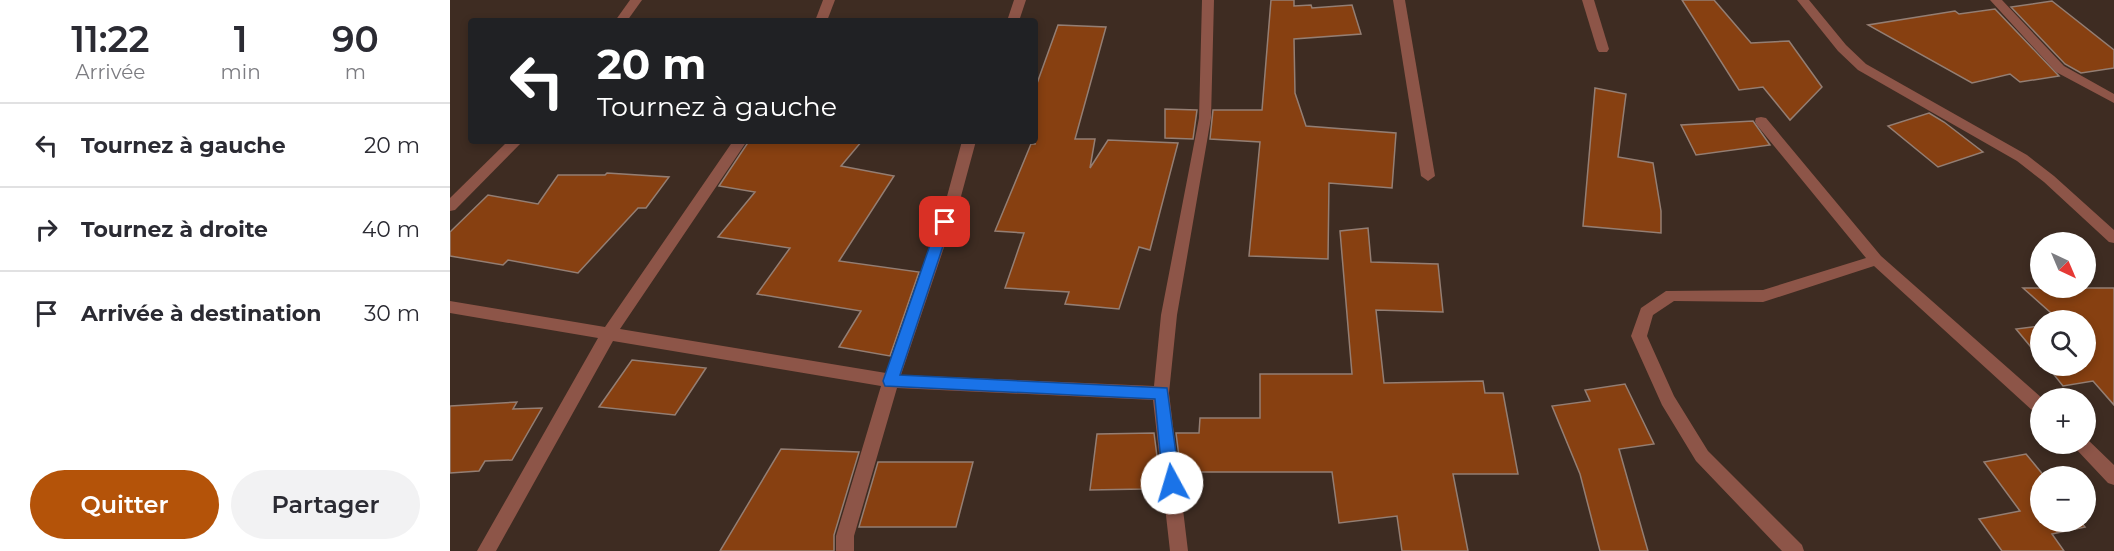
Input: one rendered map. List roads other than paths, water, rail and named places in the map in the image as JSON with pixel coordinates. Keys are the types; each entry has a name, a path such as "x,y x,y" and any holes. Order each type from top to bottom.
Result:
{"street":[{"path":"623,18 636,0"},
{"path":"822,18 829,0"},
{"path":"1014,18 1020,0"},
{"path":"1179,551 1161,393 1170,315 1205,118 1208,0"},
{"path":"1399,0 1428,176"},
{"path":"1588,0 1603,49"},
{"path":"1803,0 1842,48 1862,66 2022,158 2049,179 2114,238"},
{"path":"1996,0 2060,69 2114,99"},
{"path":"1761,121 1876,260 2030,398"},
{"path":"450,206 513,144"},
{"path":"486,551 608,335 738,144"},
{"path":"845,551 845,536 891,381 953,200 968,144"},
{"path":"1795,551 1702,456 1668,400 1640,336 1646,312 1671,295 1763,296 1876,260"},
{"path":"450,307 891,381 1161,393"},
{"path":"2092,454 2114,477"}]}
